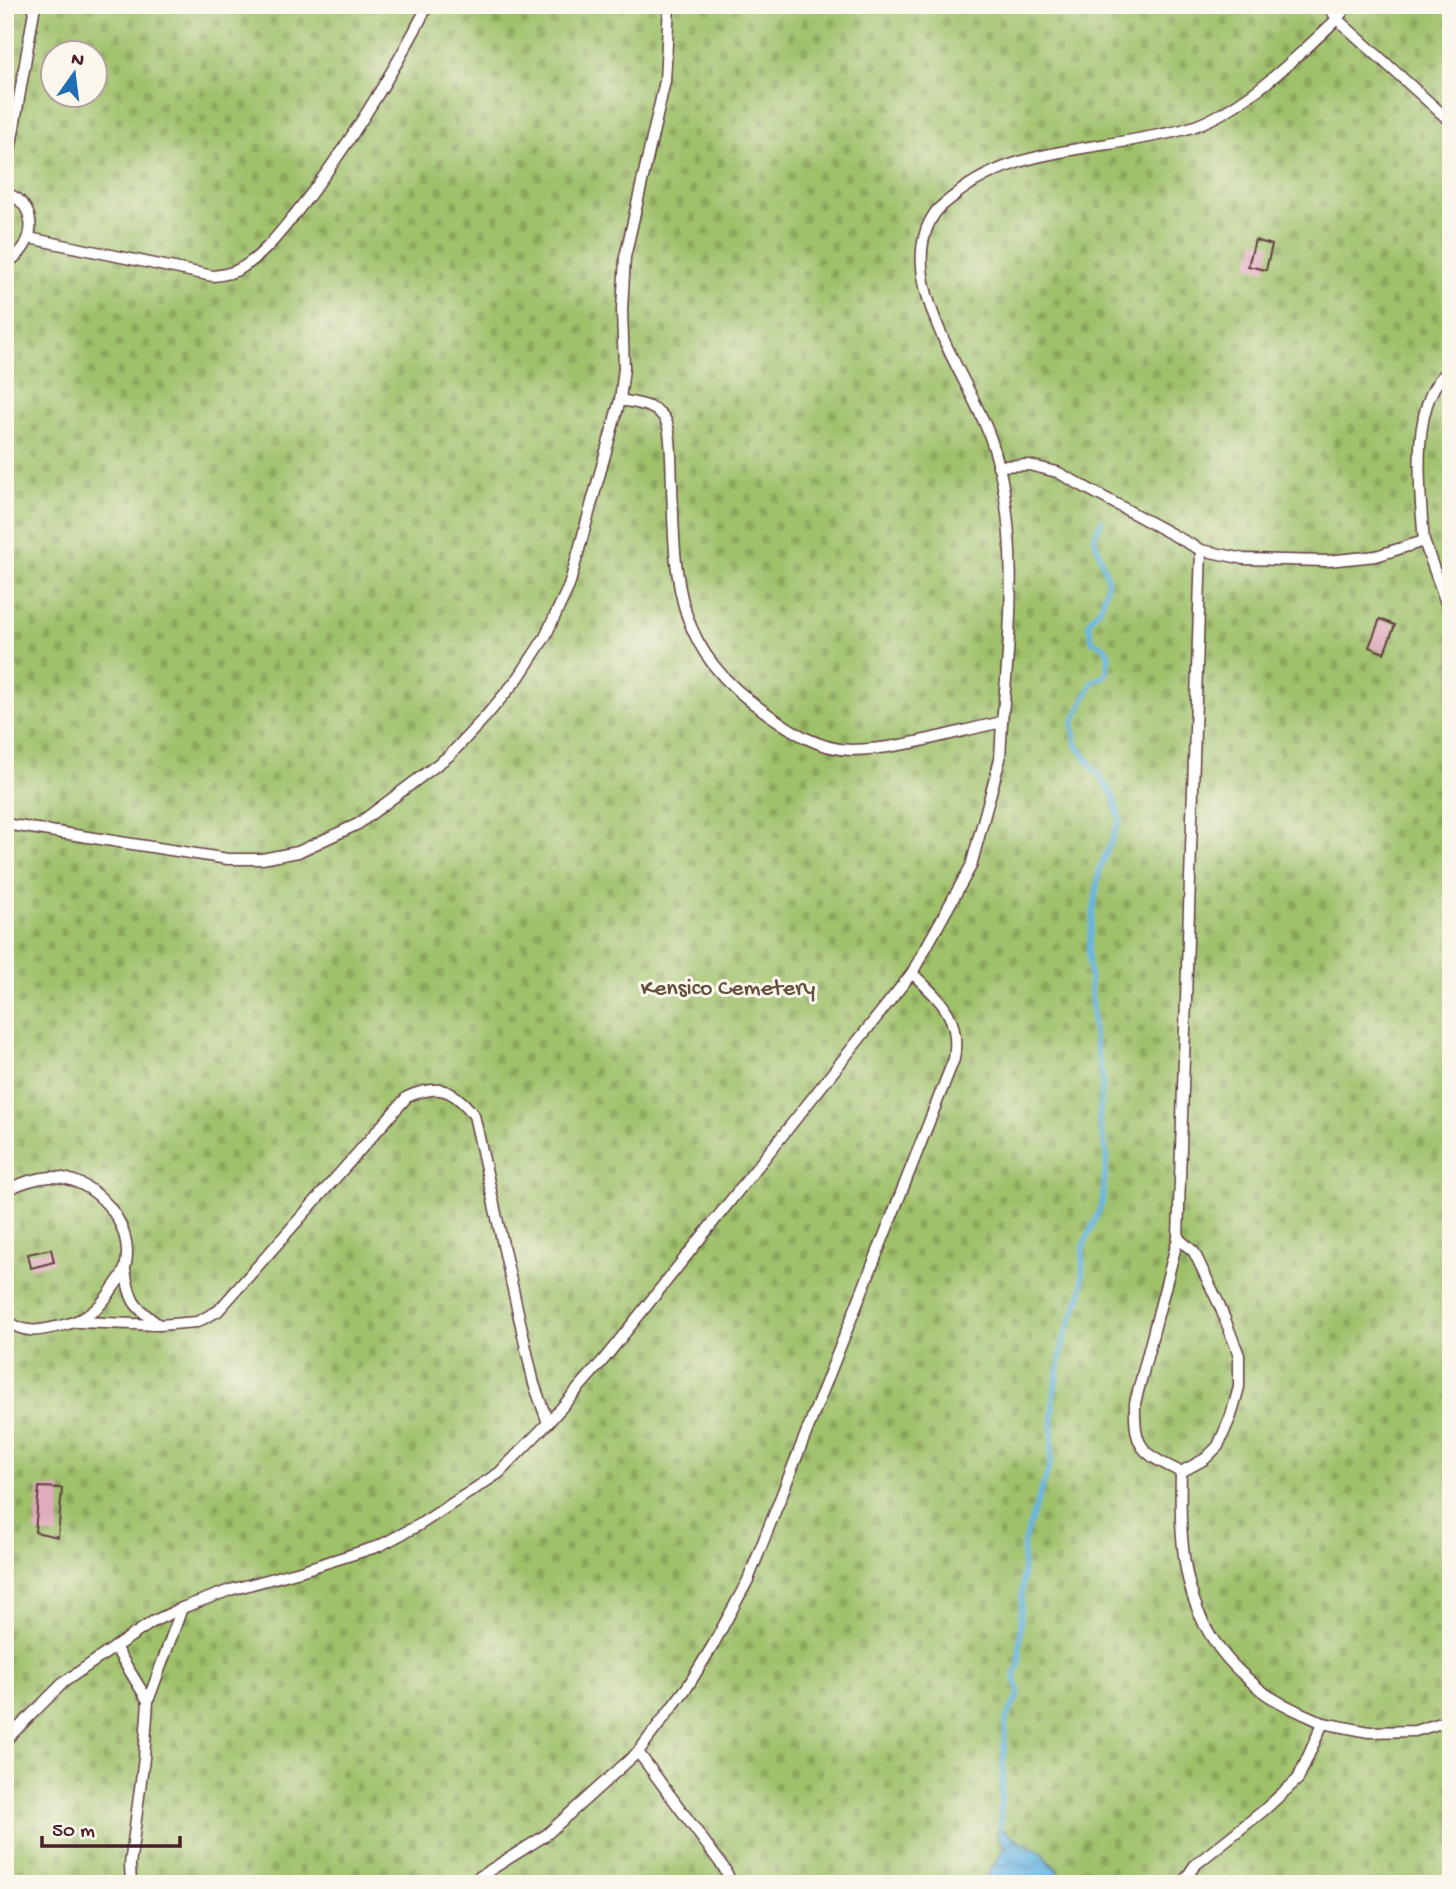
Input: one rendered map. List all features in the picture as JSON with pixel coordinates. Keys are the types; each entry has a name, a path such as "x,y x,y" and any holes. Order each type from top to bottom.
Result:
{"lane":[{"path":"5,180 35,5"},
{"path":"29,238 213,276 229,274 244,267 267,248 314,190 399,58 428,5"},
{"path":"5,824 228,859 262,859 298,852 358,824 450,755 519,677 545,636 569,586 620,400 624,368 622,310 625,257 665,81 669,5"},
{"path":"1328,5 1337,19 1451,122"},
{"path":"5,1741 64,1682 154,1621 230,1590 300,1572 379,1546 419,1525 499,1473 548,1423 605,1358 912,973 971,866 1000,759 1007,666 1009,547 998,466 987,429 941,331 923,281 921,255 924,231 936,211 963,188 1016,162 1193,127 1224,114 1279,71 1337,19 1348,5"},
{"path":"5,192 19,200 27,211 30,223 29,238 20,253 5,263"},
{"path":"1451,369 1430,390 1423,416 1420,448 1424,541 1451,617"},
{"path":"620,400 654,409 666,421 671,457 674,555 684,615 703,651 739,692 808,740 827,747 849,750 895,745 1002,722"},
{"path":"998,466 1029,465 1056,472 1201,550 1244,559 1327,561 1376,556 1424,541"},
{"path":"1181,1472 1147,1455 1135,1431 1135,1402 1178,1238 1201,550"},
{"path":"468,1884 547,1835 638,1752 688,1686 748,1580 954,1059 956,1029 949,1013 912,973"},
{"path":"5,1320 34,1332 78,1322 159,1325 197,1322 219,1311 407,1097 423,1090 439,1088 464,1102 474,1115 534,1384 548,1423"},
{"path":"5,1191 25,1181 53,1177 80,1184 103,1199 119,1221 127,1247 125,1270 130,1297 146,1316 159,1325"},
{"path":"1178,1238 1194,1252 1239,1355 1239,1387 1231,1416 1218,1446 1205,1459 1181,1472"},
{"path":"78,1322 92,1314 105,1300 125,1270"},
{"path":"1181,1472 1183,1554 1192,1597 1210,1635 1236,1668 1271,1698 1323,1723 1369,1732 1415,1731 1451,1720"},
{"path":"131,1884 130,1865 144,1758 148,1701 182,1608"},
{"path":"114,1647 148,1701"},
{"path":"1182,1884 1195,1865 1263,1811 1298,1779 1323,1723"},
{"path":"638,1752 732,1884"}],"green space":[{"name":"Kensico Cemetery","path":"5,5 1451,5 1451,1884 5,1884"}],"water":[{"path":"1000,1827 1017,1840 1042,1852 1068,1884 982,1884 1005,1846 996,1833"}],"building":[{"path":"1255,240 1272,245 1266,270 1248,266"},
{"path":"1380,619 1395,625 1384,653 1369,647"},
{"path":"51,1249 54,1262 31,1268 28,1254"},
{"path":"39,1487 62,1488 58,1537 35,1532"}],"waterway":[{"path":"1000,1827 1006,1719 1019,1694 1015,1675 1019,1664 1024,1541 1051,1462 1053,1400 1064,1339 1082,1293 1083,1247 1102,1204 1107,1154 1099,1122 1103,1080 1094,1036 1088,952 1099,871 1120,820 1113,795 1076,744 1073,723 1093,682 1106,675 1109,655 1104,646 1093,642 1088,623 1102,605 1108,579 1094,538 1102,520"}]}
